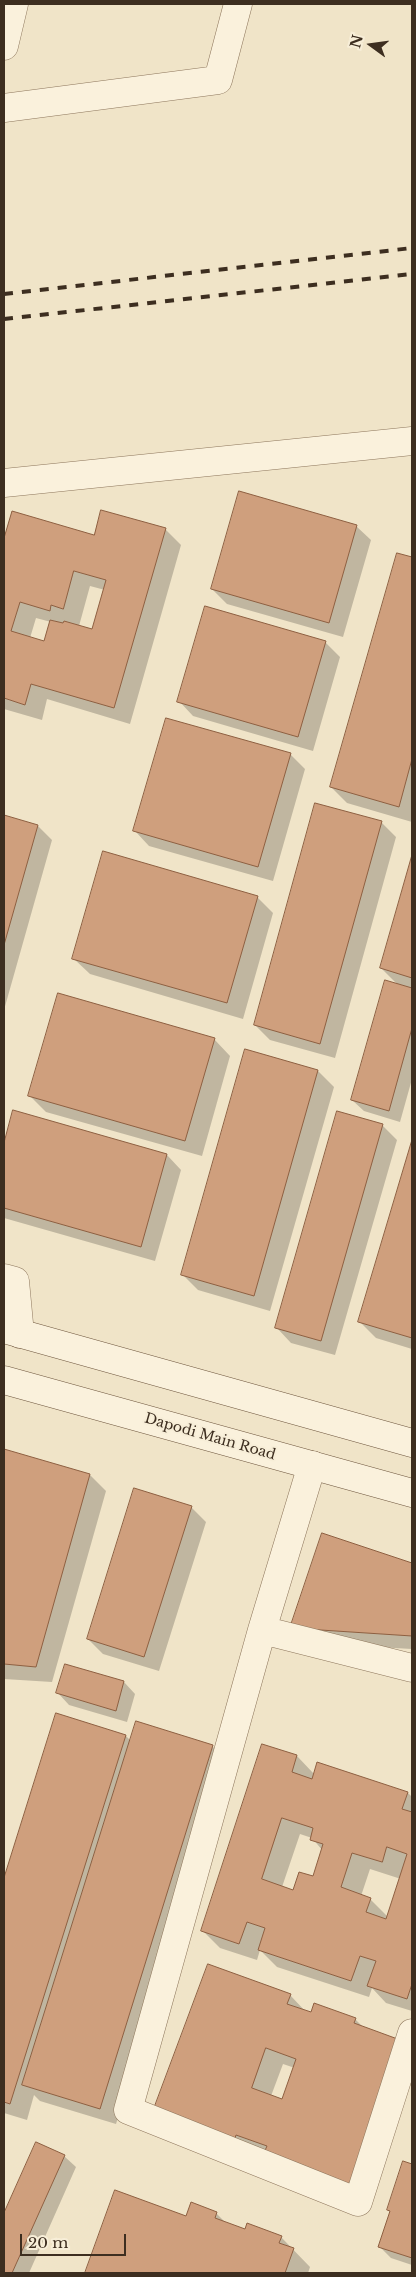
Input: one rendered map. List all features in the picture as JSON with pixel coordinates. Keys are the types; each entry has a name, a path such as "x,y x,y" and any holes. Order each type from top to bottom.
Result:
{"street":[{"path":"4,46 14,4"},
{"path":"4,108 218,80 238,4"},
{"path":"4,483 412,441"},
{"path":"4,1278 15,1282 12,1332 412,1443"},
{"name":"Dapodi Main Road","path":"5,1381 412,1494"},
{"path":"312,1465 262,1630 128,2110 358,2202 412,2033"},
{"path":"262,1630 412,1668"}],"building":[{"path":"239,491 357,525 329,623 211,589"},
{"path":"101,510 166,528 114,708 31,684 25,705 4,698 4,538 12,511 94,535","holes":["74,571 106,580 92,629 64,621 63,623 50,620 44,641 11,631 20,602 50,611 51,605 63,609"]},
{"path":"397,553 412,557 412,759 399,807 330,787"},
{"path":"205,606 326,641 298,737 177,702"},
{"path":"166,718 291,753 258,867 133,831"},
{"path":"315,803 382,821 320,1044 254,1025"},
{"path":"4,815 38,825 4,945"},
{"path":"103,851 258,896 227,1003 72,959"},
{"path":"412,855 412,978 380,968"},
{"path":"385,980 412,988 412,1028 389,1111 351,1100"},
{"path":"58,993 215,1038 185,1141 28,1096"},
{"path":"245,1049 318,1070 254,1296 181,1275"},
{"path":"13,1110 167,1154 141,1247 4,1208 4,1143"},
{"path":"337,1111 383,1124 321,1341 275,1328"},
{"path":"412,1140 412,1338 358,1322"},
{"path":"4,1449 90,1474 36,1667 4,1664"},
{"path":"134,1488 192,1506 144,1657 87,1639"},
{"path":"322,1533 412,1563 412,1636 290,1628"},
{"path":"65,1664 124,1681 116,1711 56,1693"},
{"path":"56,1713 126,1735 10,2104 4,2102 4,1878"},
{"path":"136,1721 213,1745 100,2109 22,2085"},
{"path":"262,1744 297,1755 292,1772 312,1779 317,1762 408,1792 402,1809 412,1812 412,1984 407,1999 367,1986 376,1961 360,1956 351,1981 258,1950 265,1928 247,1922 239,1944 201,1931","holes":["282,1818 313,1828 310,1840 323,1844 313,1876 299,1872 293,1890 262,1879","387,1847 407,1854 386,1919 366,1912 371,1898 341,1887 352,1853 382,1862"]},
{"path":"208,1964 291,1994 287,2004 311,2012 314,2003 356,2018 354,2023 403,2041 349,2187 263,2155 267,2146 236,2135 233,2144 152,2114","holes":["266,2048 296,2059 282,2099 252,2088"]},
{"path":"36,2142 65,2155 12,2273 4,2273 4,2213"},
{"path":"403,2161 412,2164 412,2258 378,2247 390,2211 387,2210"},
{"path":"115,2190 186,2216 191,2202 217,2212 215,2218 245,2229 247,2223 282,2236 279,2243 294,2248 285,2273 85,2273"}],"railway":[{"path":"4,294 412,248"},
{"path":"4,319 412,274"}]}
